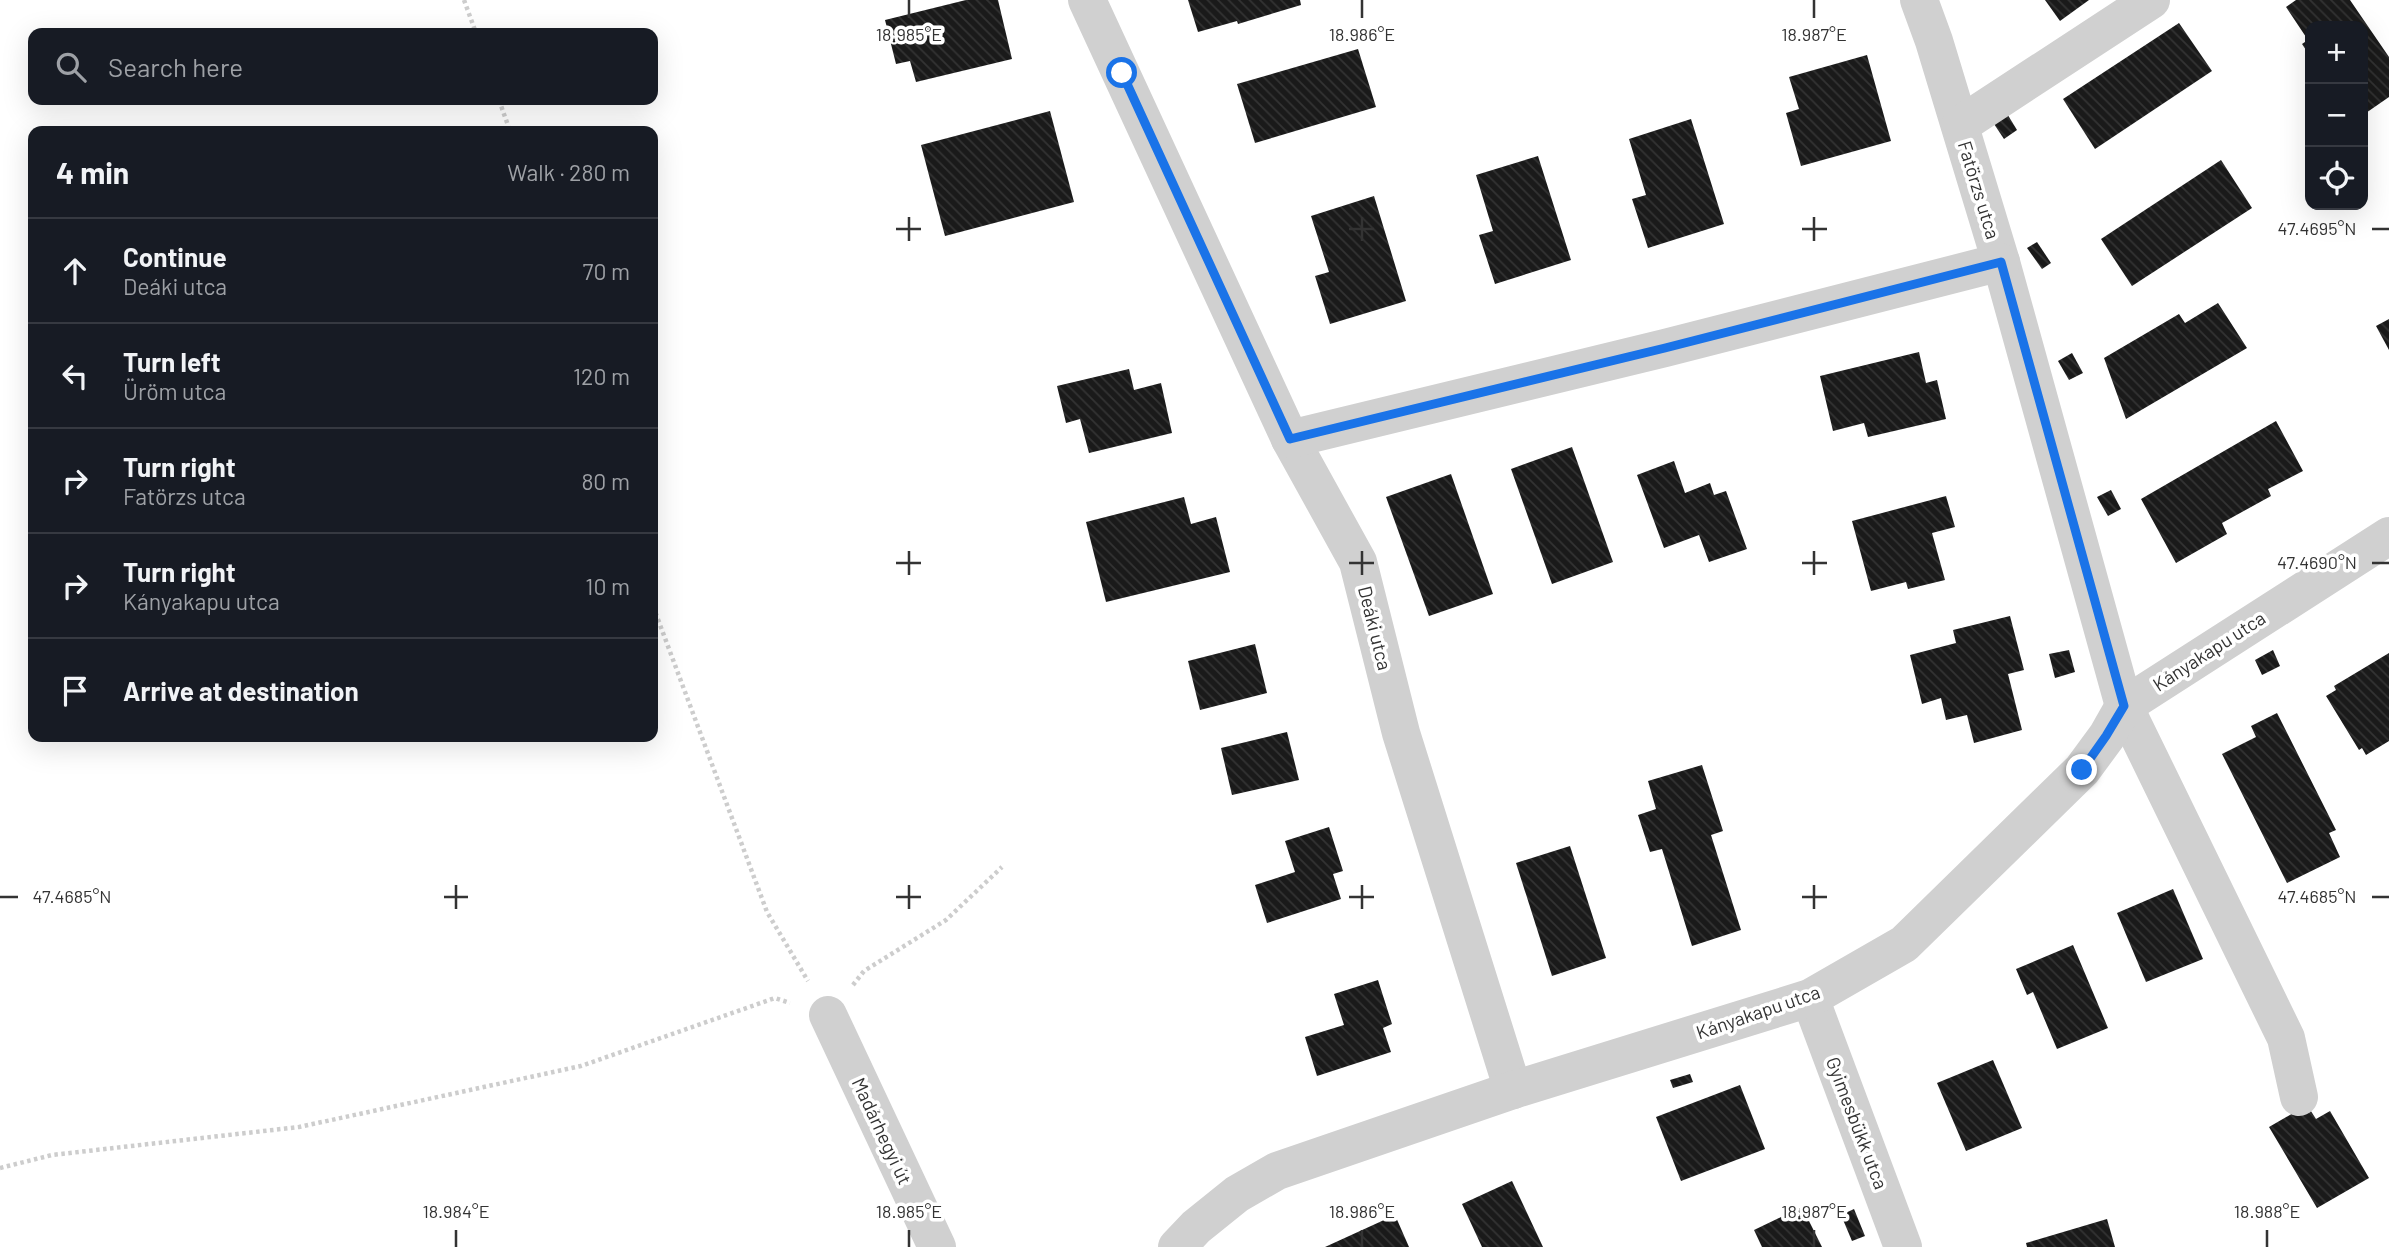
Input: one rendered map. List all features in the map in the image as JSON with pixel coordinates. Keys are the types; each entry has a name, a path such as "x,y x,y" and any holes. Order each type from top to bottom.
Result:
{"street":[{"name":"Deáki utca","path":"1087,0 1290,439 1358,562 1401,733 1513,1090"},
{"name":"Fatörzs utca","path":"1919,0 2001,262 2124,706 2286,1038 2300,1097"},
{"path":"1960,125 2151,0"},
{"path":"1290,439 1665,348 2001,262"},
{"name":"Kányakapu utca","path":"1177,1247 1196,1227 1237,1194 1277,1171 1513,1090 1810,998 1904,944 2082,770 2124,706 2389,536"},
{"name":"Gyimesbükk utca","path":"1810,998 1903,1247"},
{"name":"Madárhegyi út","path":"828,1015 937,1247"}],"path":[{"path":"464,0 474,28"},
{"path":"501,105 508,126"},
{"path":"658,619 767,912 828,1015"},
{"path":"828,1015 864,971 946,920 1002,867"},
{"path":"0,1168 52,1155 299,1126 567,1069 775,998 828,1015"}],"building":[{"path":"966,0 998,0 1012,59 916,82 910,61 896,64 885,20"},
{"path":"1188,0 1300,0 1301,5 1238,24 1237,21 1198,32"},
{"path":"2045,0 2089,0 2060,21"},
{"path":"2296,0 2350,0 2364,21 2305,21 2305,36 2286,7"},
{"path":"2179,23 2212,71 2095,149 2063,99"},
{"path":"2368,26 2389,57 2389,97 2368,112"},
{"path":"1358,49 1376,107 1255,143 1237,84"},
{"path":"1867,55 1891,141 1801,166 1786,113 1799,109 1789,77"},
{"path":"1050,111 1074,202 945,236 921,145"},
{"path":"2006,112 2017,130 2004,139 1992,121"},
{"path":"1691,119 1724,224 1648,248 1632,199 1646,195 1629,139"},
{"path":"1538,156 1571,260 1495,284 1479,235 1493,231 1476,175"},
{"path":"2221,160 2252,208 2132,286 2101,239"},
{"path":"1374,196 1406,301 1330,324 1315,276 1329,272 1311,216"},
{"path":"2037,242 2051,263 2042,269 2027,248"},
{"path":"2218,303 2247,348 2126,419 2104,358 2179,314 2185,323"},
{"path":"2389,319 2389,350 2376,326"},
{"path":"1919,352 1926,383 1937,380 1946,419 1868,437 1864,423 1833,431 1820,376"},
{"path":"2072,353 2083,373 2069,380 2058,361"},
{"path":"1129,369 1134,390 1161,383 1172,433 1089,453 1080,419 1066,423 1057,386"},
{"path":"2276,421 2303,471 2268,489 2271,496 2222,523 2227,534 2176,563 2141,499"},
{"path":"1572,447 1613,562 1552,584 1511,469"},
{"path":"1674,461 1685,493 1710,483 1714,495 1726,491 1747,549 1709,562 1699,535 1664,548 1637,475"},
{"path":"1451,474 1493,594 1429,616 1386,497"},
{"path":"2111,490 2121,509 2108,516 2097,497"},
{"path":"1946,496 1955,527 1932,533 1945,580 1908,589 1906,582 1871,591 1852,521"},
{"path":"1184,497 1191,524 1216,517 1230,572 1106,602 1086,522"},
{"path":"2010,616 2024,670 2008,674 2022,730 1974,743 1967,715 1946,720 1941,698 1922,704 1910,655 1956,643 1953,630"},
{"path":"1255,644 1267,693 1200,710 1188,661"},
{"path":"2069,650 2075,672 2055,678 2049,654"},
{"path":"2273,650 2280,666 2262,675 2255,660"},
{"path":"2389,653 2389,741 2366,755 2362,748 2359,750 2326,696 2336,690 2334,686"},
{"path":"2277,713 2336,830 2329,833 2340,857 2287,883 2222,754 2256,737 2251,726"},
{"path":"1287,732 1299,780 1232,795 1221,748"},
{"path":"1702,765 1723,831 1711,835 1741,930 1692,946 1662,849 1650,852 1638,815 1656,809 1648,781"},
{"path":"1329,827 1343,871 1333,874 1341,899 1267,923 1255,885 1295,872 1285,841"},
{"path":"1570,846 1606,958 1552,976 1516,863"},
{"path":"2173,889 2203,959 2146,982 2117,913"},
{"path":"2073,945 2108,1028 2057,1049 2033,992 2027,995 2016,969"},
{"path":"1378,980 1392,1024 1383,1028 1391,1052 1317,1076 1305,1037 1344,1025 1334,994"},
{"path":"1993,1060 2022,1128 1966,1151 1937,1083"},
{"path":"1690,1074 1693,1082 1673,1088 1670,1080"},
{"path":"1740,1085 1765,1149 1681,1181 1656,1117"},
{"path":"2307,1105 2316,1119 2330,1111 2369,1178 2317,1208 2269,1127"},
{"path":"1512,1181 1543,1247 1482,1247 1462,1204"},
{"path":"1802,1207 1822,1247 1762,1247 1754,1230"},
{"path":"1854,1209 1865,1236 1852,1241 1841,1215"},
{"path":"1395,1215 1409,1247 1325,1247"},
{"path":"2107,1219 2115,1247 2027,1247 2026,1243"}],"route":[{"path":"1122,73 1290,439 1665,348 2001,262 2124,706 2082,770"}]}
